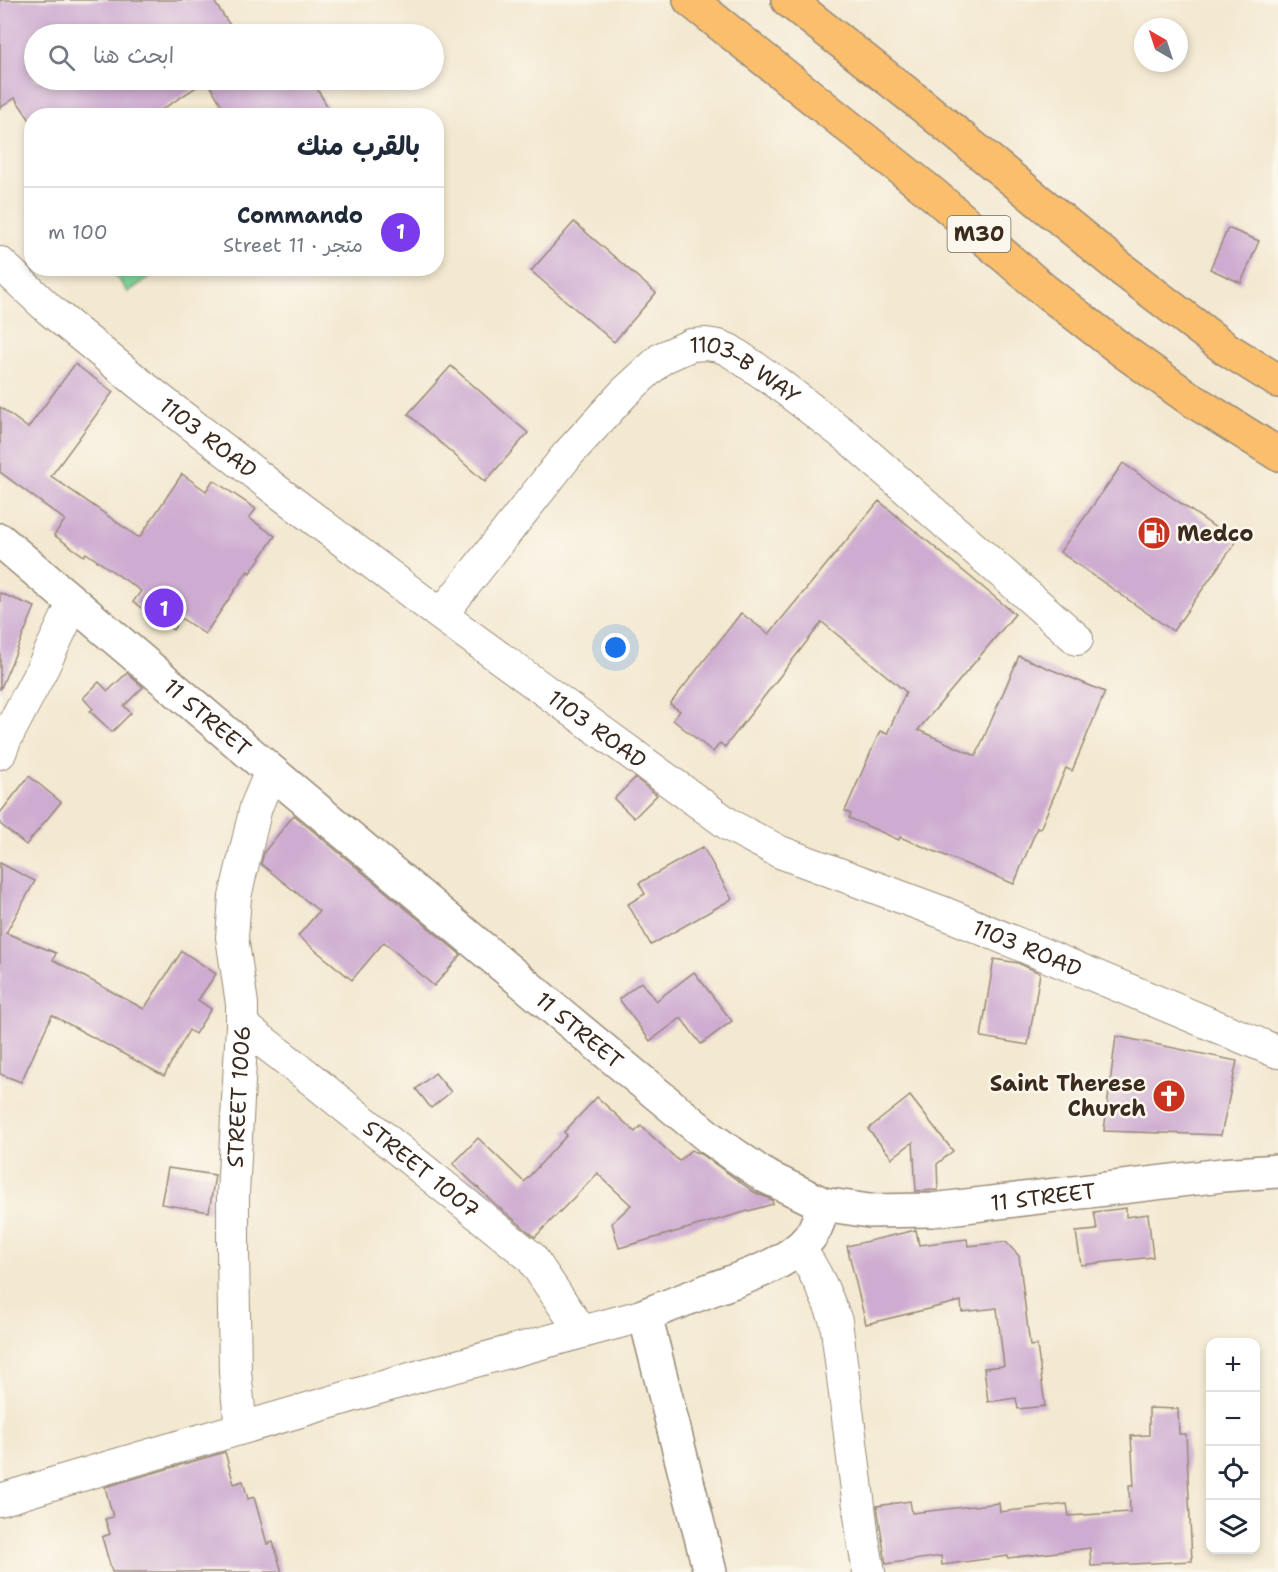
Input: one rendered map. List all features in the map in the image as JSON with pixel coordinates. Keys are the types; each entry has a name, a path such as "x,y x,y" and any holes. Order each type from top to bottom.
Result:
{"highway":[{"name":"M30","path":"690,0 934,195 1053,297 1189,398 1278,454"},
{"name":"M30","path":"788,0 923,106 1124,271 1225,348 1278,381"}],"street":[{"name":"1103 ROAD","path":"0,263 50,310 140,384 276,490 441,615 731,826 780,852 944,913 1278,1052"},
{"name":"1103-B WAY","path":"441,615 568,454 624,393 662,358 691,345 706,344 729,350 776,382 850,439 1077,639"},
{"name":"11 STREET","path":"0,540 271,771 710,1138 765,1176 823,1204 869,1211 932,1210 1222,1175 1278,1172"},
{"path":"0,753 74,602"},
{"name":"STREET 1006","path":"241,1428 235,1372 232,1251 242,1004 232,937 235,897 256,807 271,771"},
{"name":"STREET 1007","path":"242,1025 315,1081 531,1257 581,1331"},
{"path":"0,1500 241,1428 645,1314 746,1276 799,1248 816,1228 823,1204"},
{"path":"799,1248 812,1265 836,1322 869,1572"},
{"path":"645,1314 710,1572"}],"green space":[{"path":"116,276 151,276 128,292"}],"building":[{"path":"0,0 213,0 229,24 24,24 24,90 192,90 164,108 24,108 24,111 15,98 0,108"},
{"path":"213,90 318,90 328,108 223,108"},
{"path":"574,222 656,293 614,342 531,271"},
{"path":"1228,228 1259,241 1241,283 1210,269"},
{"path":"75,364 113,392 51,476 138,537 182,474 206,491 213,480 256,509 249,518 275,536 205,634 181,618 173,630 133,602 141,591 86,553 84,556 54,535 65,520 0,472 0,407 28,428"},
{"path":"451,366 528,433 485,482 408,414"},
{"path":"1123,463 1236,542 1173,631 1060,552"},
{"path":"879,501 1015,614 918,730 976,756 1019,656 1105,692 1072,771 1066,768 1040,829 1037,828 1014,884 900,837 899,840 849,818 851,814 845,811 880,731 887,734 906,692 822,622 725,747 720,743 713,752 673,720 680,711 670,704 741,613 769,634"},
{"path":"0,593 35,607 0,690"},
{"path":"127,673 143,687 124,706 131,713 112,732 90,711 93,709 83,698 99,682 108,691"},
{"path":"29,776 61,802 26,845 0,824 0,813"},
{"path":"635,778 657,795 634,818 614,799"},
{"path":"294,815 461,955 434,986 384,942 352,980 298,936 319,911 261,864 264,852"},
{"path":"703,847 732,899 651,945 628,904 645,894 639,883"},
{"path":"0,863 35,881 6,933 56,953 53,960 144,1009 182,951 216,974 198,1000 211,1009 195,1034 189,1030 164,1076 52,1015 21,1082 0,1074"},
{"path":"994,959 1018,963 1040,973 1028,1045 981,1037"},
{"path":"694,972 732,1021 701,1044 681,1018 650,1041 619,999 641,982 656,1001"},
{"name":"Saint Therese Church","path":"1116,1036 1237,1061 1221,1135 1104,1131"},
{"path":"435,1073 451,1092 431,1108 416,1089"},
{"path":"910,1096 953,1151 937,1164 938,1190 916,1191 913,1142 892,1158 868,1129"},
{"path":"597,1097 635,1132 641,1126 679,1161 691,1150 704,1156 754,1192 772,1200 773,1204 619,1248 612,1223 631,1205 598,1173 535,1237 495,1204 453,1164 478,1138 524,1182 567,1135 564,1132"},
{"path":"168,1168 215,1175 209,1212 161,1204"},
{"path":"1126,1208 1126,1217 1148,1214 1153,1257 1081,1265 1076,1232 1097,1230 1094,1212"},
{"path":"916,1230 919,1245 967,1239 968,1246 1006,1242 1019,1256 1030,1346 1037,1345 1045,1406 1018,1409 1016,1398 988,1402 984,1368 1004,1366 997,1308 962,1312 961,1301 866,1324 847,1246"},
{"path":"1149,1408 1178,1409 1179,1434 1186,1434 1192,1561 1091,1566 1090,1548 942,1565 941,1556 886,1564 877,1506 910,1501 912,1513 999,1503 1000,1512 1067,1504 1069,1516 1130,1512 1129,1485 1134,1485 1131,1436 1149,1435"},
{"path":"225,1452 234,1484 243,1481 248,1499 254,1497 267,1544 273,1542 282,1572 112,1572 102,1537 110,1534 105,1519 113,1517 105,1487"}],"place":[{"name":"Medco","path":"1154,533"},
{"name":"Commando","path":"164,608"},
{"name":"Saint Therese Church","path":"1169,1096"}]}
